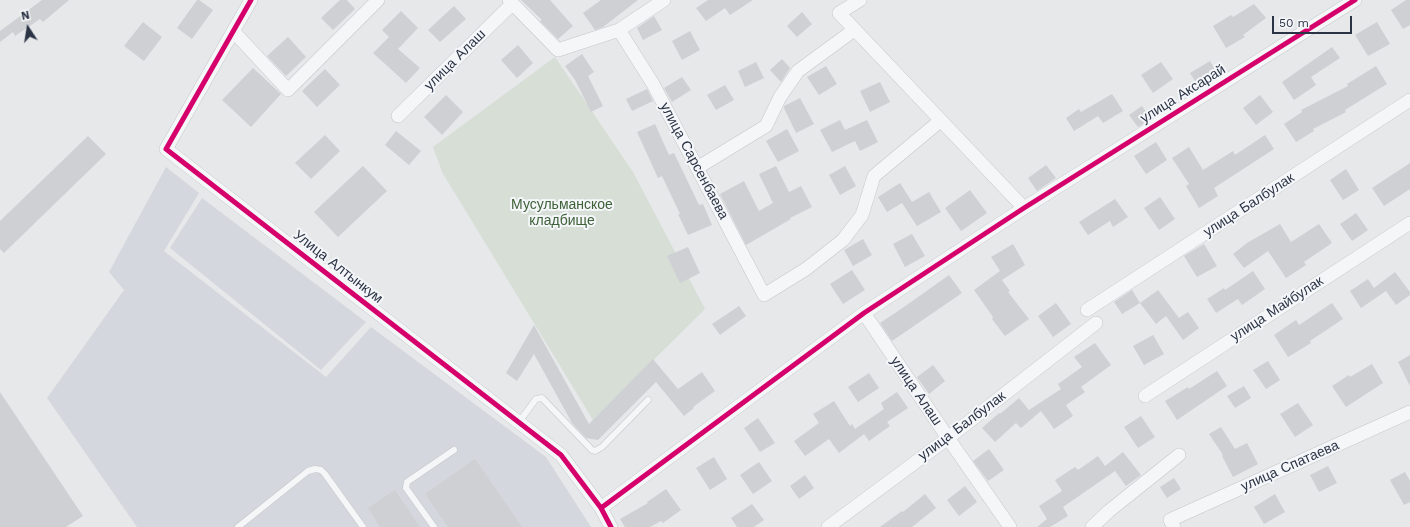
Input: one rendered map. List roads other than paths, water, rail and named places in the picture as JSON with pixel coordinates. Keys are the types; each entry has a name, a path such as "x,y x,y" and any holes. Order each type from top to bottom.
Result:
{"street":[{"name":"Улица Алтынкум","path":"251,0 166,149 561,455 601,508 611,527"},
{"path":"234,32 288,90 378,0"},
{"path":"511,2 558,50 619,30 664,0"},
{"path":"860,0 839,13 1024,208"},
{"name":"улица Аксарай","path":"601,508 864,313 1024,208 1355,0"},
{"name":"улица Алаш","path":"398,116 511,2"},
{"name":"улица Сарсенбаева","path":"619,30 653,84 764,295 806,269 843,240 862,215 874,176 940,120"},
{"path":"697,168 766,126 780,97 798,71 854,30"},
{"name":"улица Балбулак","path":"1087,310 1410,100"},
{"name":"улица Майбулак","path":"1145,396 1410,223"},
{"name":"улица Алаш","path":"864,313 1010,527"},
{"name":"улица Балбулак","path":"828,527 948,438 1096,323"},
{"name":"улица Спатаева","path":"1172,524 1410,412"},
{"path":"1092,527 1109,511 1179,455"}],"lane":[{"path":"519,422 536,399 542,398 592,450 595,451 602,448 648,400"},
{"path":"434,527 406,488 407,482 454,450"},
{"path":"238,527 308,471 315,469 321,470 325,474 363,527"}],"park label":[{"name":"Мусульманское кладбище","path":"562,214"}]}
